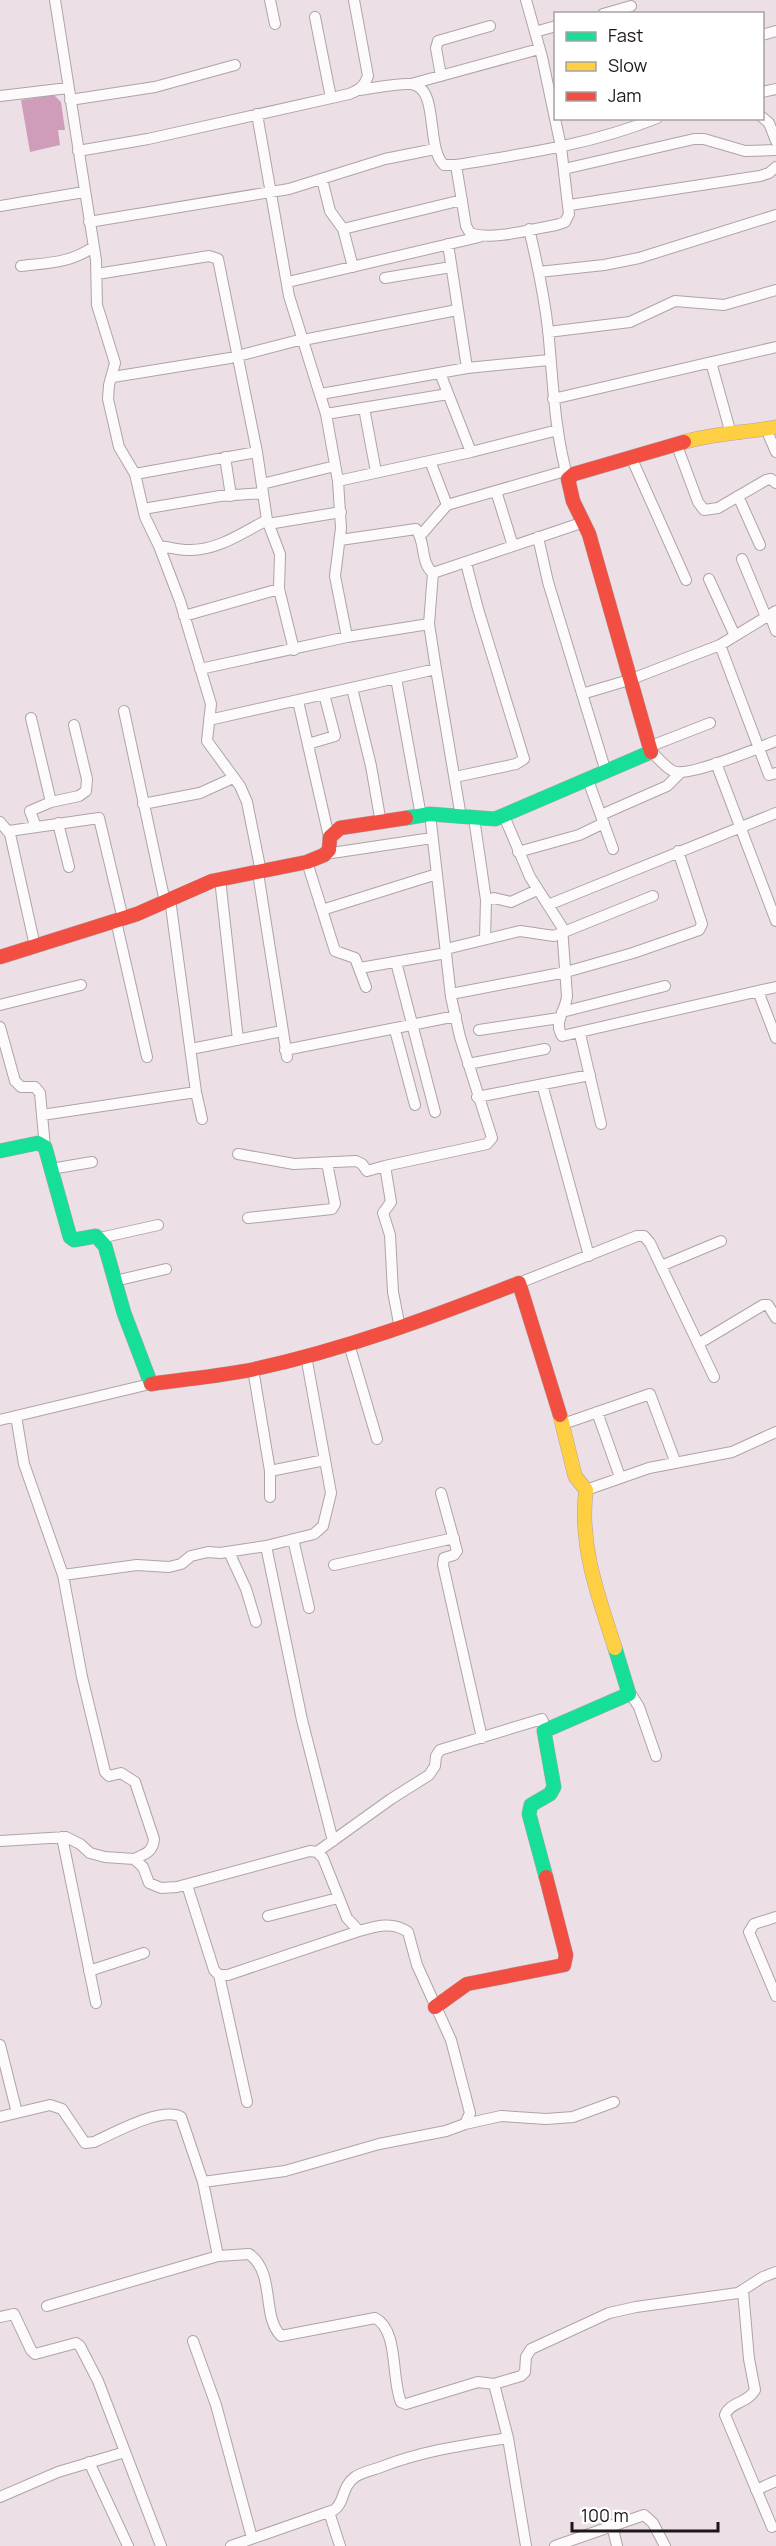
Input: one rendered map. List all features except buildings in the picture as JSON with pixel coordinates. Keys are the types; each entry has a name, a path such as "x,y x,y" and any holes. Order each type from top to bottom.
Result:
{"street":[{"path":"54,0 97,274 98,305 115,363 108,399 119,447 135,474 143,509 184,616 211,704 207,741 248,802 286,1054 456,1017"},
{"path":"270,0 275,24"},
{"path":"354,0 368,76 360,90"},
{"path":"526,0 553,95"},
{"path":"610,12 631,6"},
{"path":"315,17 332,98"},
{"path":"441,76 436,48 438,40 490,26"},
{"path":"535,32 554,26"},
{"path":"78,151 148,139 360,90 411,84 539,49"},
{"path":"70,100 155,87 235,65"},
{"path":"411,84 419,87 425,93 430,105 435,149 438,159 444,165 456,165 561,147 626,130 652,120"},
{"path":"0,96 68,88"},
{"path":"257,114 292,308 321,394 338,481 342,512 335,576 348,637"},
{"path":"764,119 769,123 776,141"},
{"path":"288,282 479,237 565,222 570,205 557,120"},
{"path":"564,169 693,139 704,139 746,151 776,150"},
{"path":"89,222 271,192 322,179 377,161 435,149"},
{"path":"456,165 466,226 470,233 479,237"},
{"path":"570,205 760,176 776,167"},
{"path":"322,179 330,211 343,229 352,267"},
{"path":"0,206 84,192"},
{"path":"343,229 462,200"},
{"path":"539,272 604,265 639,258 776,215"},
{"path":"529,229 539,272 548,332 553,399 566,475 573,501 584,522 651,749 668,768 680,773"},
{"path":"448,244 467,368"},
{"path":"21,266 64,261 79,257 93,247"},
{"path":"97,274 214,256 218,259 257,452 268,522 280,554 279,589 294,650"},
{"path":"385,278 451,267"},
{"path":"548,332 630,322 675,301 724,305 776,290"},
{"path":"112,377 238,356 303,340 457,310"},
{"path":"553,399 776,347"},
{"path":"321,394 467,368 549,360"},
{"path":"711,362 731,434"},
{"path":"440,373 471,452"},
{"path":"326,414 448,394"},
{"path":"364,408 376,472"},
{"path":"420,536 447,505 496,491 574,474 711,434 731,434 771,428 776,452"},
{"path":"338,481 471,452 558,429"},
{"path":"676,443 701,507 711,510 738,495 771,482 776,471"},
{"path":"135,474 257,452"},
{"path":"631,457 686,580"},
{"path":"225,458 231,495"},
{"path":"430,461 447,505"},
{"path":"143,509 231,495 335,466"},
{"path":"496,491 513,546"},
{"path":"738,495 760,545"},
{"path":"159,546 187,550 209,548 268,522 342,512"},
{"path":"433,573 584,522"},
{"path":"340,540 411,529 416,529 420,536 427,566 433,573 429,624 454,777 468,818 486,900 486,939"},
{"path":"538,537 548,582 606,772"},
{"path":"742,560 770,614 776,631"},
{"path":"454,777 516,764 524,759 466,563"},
{"path":"709,579 735,636"},
{"path":"184,616 279,589"},
{"path":"582,694 629,680 720,645 770,614"},
{"path":"200,669 348,637 429,624"},
{"path":"720,645 757,748 769,775 776,773"},
{"path":"210,720 436,669"},
{"path":"238,1155 294,1164 356,1161 362,1164 367,1171 487,1144 492,1138 477,1097 451,994 432,838 396,678"},
{"path":"352,688 371,766 381,823"},
{"path":"308,744 334,736 324,694"},
{"path":"298,701 329,837 329,850 325,854"},
{"path":"124,711 143,804 167,901 202,1119"},
{"path":"31,718 51,802"},
{"path":"329,837 333,831 340,828 425,815 495,819 606,772 710,723"},
{"path":"36,827 30,811 51,802 80,796 86,791 87,779 74,725"},
{"path":"518,852 579,835 603,819 667,786 680,773 716,763 776,741"},
{"path":"716,763 776,921"},
{"path":"143,804 200,793 233,778"},
{"path":"588,780 613,849"},
{"path":"548,905 776,813"},
{"path":"504,816 518,852 537,890 563,932 567,1003 561,1015 559,1030 562,1036 580,1034 776,987"},
{"path":"9,831 96,817 101,820 147,1057"},
{"path":"0,822 9,831 35,946"},
{"path":"58,823 69,867"},
{"path":"0,957 119,920 220,879 307,862 325,854 432,838"},
{"path":"451,994 566,972 633,953 702,928 678,851"},
{"path":"307,862 335,951 356,958 366,987"},
{"path":"322,910 437,874"},
{"path":"220,879 238,1040"},
{"path":"486,900 494,898 511,902 537,890"},
{"path":"360,968 446,951 520,931 548,936 653,896"},
{"path":"396,962 435,1112"},
{"path":"0,1005 81,985"},
{"path":"479,1030 561,1015 665,986"},
{"path":"758,992 776,1038"},
{"path":"0,1027 15,1081 21,1087 38,1089 45,1147 70,1237 74,1240 96,1236 100,1238 158,1225"},
{"path":"395,1030 415,1105"},
{"path":"191,1049 282,1031"},
{"path":"580,1034 601,1124"},
{"path":"468,1064 545,1049"},
{"path":"477,1097 590,1075"},
{"path":"542,1084 589,1256"},
{"path":"42,1115 196,1092"},
{"path":"0,1151 38,1143 45,1147"},
{"path":"51,1169 92,1162"},
{"path":"248,1218 332,1209 335,1204 327,1163"},
{"path":"385,1166 391,1202 383,1213 390,1235 393,1292 400,1328"},
{"path":"0,1420 150,1384 253,1369 349,1344 400,1328 641,1235 650,1243 714,1377"},
{"path":"100,1238 105,1246 124,1313 150,1384"},
{"path":"661,1266 721,1240"},
{"path":"115,1281 166,1269"},
{"path":"519,1283 563,1424 575,1476 586,1490 582,1519 586,1553 629,1691 639,1707 656,1756"},
{"path":"698,1344 763,1305 768,1305 776,1318"},
{"path":"349,1344 377,1439"},
{"path":"63,1575 137,1566 169,1567 181,1564 191,1556 208,1552 229,1552 266,1546 314,1534 323,1526 331,1499 306,1356"},
{"path":"253,1369 270,1471 270,1497"},
{"path":"563,1424 650,1394 675,1461"},
{"path":"597,1412 621,1478"},
{"path":"0,1840 62,1837 80,1844 90,1853 105,1857 134,1859 150,1851 154,1846 154,1839 135,1782 121,1773 109,1776 105,1772 82,1677 63,1575 24,1464 16,1416"},
{"path":"586,1490 675,1461 698,1460 732,1452 776,1432"},
{"path":"270,1471 325,1460"},
{"path":"441,1493 456,1553 444,1558 443,1565 482,1738"},
{"path":"334,1565 454,1538"},
{"path":"293,1539 309,1608"},
{"path":"266,1546 302,1720 333,1840"},
{"path":"229,1552 246,1589 256,1622"},
{"path":"546,1729 623,1699 629,1691"},
{"path":"317,1852 390,1798 429,1774 435,1766 436,1756 440,1750 542,1719 546,1729 544,1735 554,1787 550,1794 531,1805 529,1814 566,1961 559,1967 461,1987 435,2007"},
{"path":"62,1837 96,2003"},
{"path":"134,1859 143,1867 154,1887 169,1888 310,1851 317,1852 323,1858 347,1918 359,1931"},
{"path":"187,1885 214,1970 219,1975 247,2102"},
{"path":"268,1916 338,1898"},
{"path":"776,1917 754,1924 749,1932 773,1983 776,1996"},
{"path":"219,1975 228,1975 375,1926 399,1925 408,1932 417,1965 451,2040 468,2100 470,2113 465,2124"},
{"path":"89,1971 144,1953"},
{"path":"0,2045 17,2113"},
{"path":"204,2182 285,2171 379,2144 446,2132 465,2124 501,2116 546,2119 573,2117 614,2102"},
{"path":"0,2117 50,2105 56,2106 62,2109 85,2142 94,2142 157,2115 175,2113 181,2117 204,2182 218,2256"},
{"path":"47,2307 218,2256 249,2254 258,2262 274,2326 277,2333 283,2337 369,2317 380,2321 389,2334 399,2400 403,2404 478,2382 494,2384 525,2372 526,2357 531,2349 609,2313 743,2291 763,2277 776,2272"},
{"path":"743,2291 749,2359 755,2390 748,2398 729,2408 725,2415 772,2527"},
{"path":"0,2317 14,2314 35,2354 76,2343 80,2346 98,2381 161,2546"},
{"path":"193,2341 216,2405 252,2538"},
{"path":"494,2384 508,2438 526,2546"},
{"path":"231,2546 338,2508 343,2489 356,2476 402,2459 436,2450 508,2438"},
{"path":"0,2497 57,2472 125,2452"},
{"path":"89,2462 128,2546"},
{"path":"756,2490 776,2481"},
{"path":"329,2512 340,2546"},
{"path":"555,2546 644,2515 653,2523 665,2546"},
{"path":"612,2526 617,2546"}],"shaded area":[{"path":"54,95 61,102 65,130 58,130 60,145 30,152 21,100"}],"traffic: fast":[{"path":"406,818 430,814 495,819 651,752"},
{"path":"0,1151 38,1143 45,1147 70,1237 74,1240 96,1236 105,1246 124,1313 151,1384"},
{"path":"546,1877 529,1814 531,1805 550,1794 554,1787 544,1731 629,1694 615,1648"}],"traffic: slow":[{"path":"684,442 776,427"},
{"path":"560,1415 575,1476 586,1490 585,1531 588,1551 615,1648"}],"traffic: jam":[{"path":"651,752 589,534 573,501 568,479 574,474 684,442"},
{"path":"0,957 137,914 212,881 307,862 324,855 329,850 330,837 340,828 406,818"},
{"path":"151,1384 216,1376 323,1352 422,1320 519,1283 560,1415"},
{"path":"435,2007 467,1984 564,1965 566,1955 546,1877"}]}
